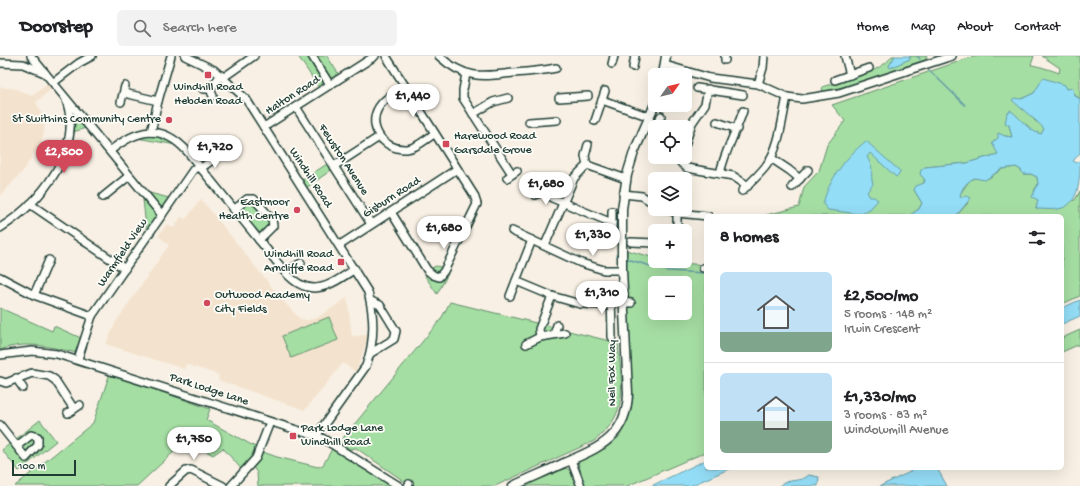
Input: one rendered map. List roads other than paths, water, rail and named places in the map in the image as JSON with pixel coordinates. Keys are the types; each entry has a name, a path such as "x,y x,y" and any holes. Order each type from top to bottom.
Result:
{"main road":[{"path":"664,68 666,56"},
{"name":"Neil Fox Way","path":"513,486 571,460 616,432 622,421 627,404 627,302 622,270 621,218 626,179 634,152 652,112"}],"street":[{"path":"23,64 28,56"},
{"path":"31,56 54,82 162,216"},
{"path":"54,82 79,63 92,56"},
{"path":"152,132 158,101 171,56"},
{"name":"Windhill Road","path":"184,56 201,62 222,76 246,99 365,284 371,300 374,333 371,353 366,366 360,377 316,436"},
{"path":"209,91 222,76 243,59 254,56"},
{"path":"312,56 330,85"},
{"name":"Halton Road","path":"264,127 375,56"},
{"path":"386,56 434,134 476,198 477,204 444,271 439,276 429,273 391,212"},
{"path":"439,56 448,64 466,74 484,77 556,68"},
{"path":"612,64 614,56"},
{"path":"633,67 634,56"},
{"path":"758,84 763,68 764,56"},
{"path":"845,56 850,75"},
{"path":"692,73 715,79 758,84 787,96 802,99 839,93 931,59 952,56"},
{"path":"0,63 23,64 47,74"},
{"path":"835,80 869,68"},
{"path":"466,74 463,98 512,174"},
{"path":"405,86 387,99 379,108 375,120 378,137 390,146 399,149 409,149 434,134"},
{"path":"697,88 743,95"},
{"path":"121,102 125,90 158,101"},
{"path":"692,123 705,104 708,90"},
{"path":"595,121 604,91"},
{"path":"0,228 30,204 51,178 67,148 70,125 69,108 64,95"},
{"path":"559,98 588,96"},
{"path":"742,192 771,158 778,138 787,96"},
{"path":"473,114 493,102 508,98"},
{"path":"602,100 650,117"},
{"name":"Fewston Avenue","path":"296,107 371,224"},
{"path":"720,174 723,158 737,129 743,111"},
{"path":"70,125 77,119 84,120"},
{"path":"529,122 557,120"},
{"path":"717,122 737,129"},
{"path":"110,151 131,137 152,132 176,140 285,272 297,283 314,288 331,285 355,269"},
{"path":"334,166 378,137"},
{"path":"587,165 585,156 588,145"},
{"name":"Warmfield View","path":"78,359 92,316 125,268 193,170 219,155"},
{"path":"771,158 790,170 800,179"},
{"path":"682,164 687,168 733,176 748,186"},
{"path":"587,165 626,179"},
{"path":"546,245 574,178 587,165"},
{"name":"Gisburn Road","path":"340,245 457,169"},
{"path":"792,187 808,170"},
{"path":"103,196 129,176"},
{"path":"535,195 547,189 551,197 612,226 612,211"},
{"path":"624,194 642,196 648,200"},
{"path":"234,210 251,198 256,200 272,219 273,226 271,230 259,240"},
{"path":"30,204 125,268"},
{"path":"692,214 704,216"},
{"path":"512,231 546,245 586,265 604,270 622,270"},
{"path":"510,296 532,240"},
{"path":"631,242 648,243"},
{"path":"34,295 48,260"},
{"path":"285,272 301,263"},
{"path":"0,277 34,295 92,316"},
{"path":"516,281 552,296 580,304 612,305"},
{"path":"611,292 612,337"},
{"path":"540,337 539,329 552,296"},
{"name":"Windhill Road","path":"371,300 380,305 396,331 394,339 371,353"},
{"path":"554,334 557,325"},
{"path":"526,344 540,337 565,333"},
{"name":"Park Lodge Lane","path":"0,355 16,352 44,352 78,359 316,436 355,453 373,474 399,486"},
{"path":"0,381 6,383 32,373 49,376 55,380 74,409"},
{"path":"16,378 23,388"},
{"path":"231,486 256,458 270,422"},
{"path":"0,425 15,444"},
{"path":"571,460 581,486"},
{"path":"169,486 186,471 191,470 222,486"}],"water":[{"path":"895,56 910,56 910,59 890,68 889,66"},
{"path":"1043,78 1065,85 1067,89 1073,88 1074,95 1080,99 1080,153 1073,161 1077,163 1080,160 1080,175 1075,197 1071,203 1058,209 1036,209 1038,200 1032,197 1038,184 1037,177 1031,174 1023,174 1021,170 1016,167 1002,169 985,180 974,178 969,181 963,188 960,197 967,196 971,198 958,214 912,214 919,209 922,203 914,190 916,186 924,183 925,180 920,174 921,170 925,167 967,163 998,154 992,143 998,138 998,133 1012,137 1009,125 1005,124 1007,113 1010,112 1010,110 1032,130 1041,134 1044,129 1042,126 1012,100 1014,98 1021,99 1034,93"},
{"path":"866,141 901,172 896,177 870,153 867,157 872,169 873,184 867,192 870,197 874,197 878,200 870,209 859,214 828,210 823,204 829,186 845,161"},
{"path":"1080,300 1080,316 1064,323 1064,307"},
{"path":"704,461 704,470 726,470 690,486 651,486"},
{"path":"911,470 938,470 947,486 880,486 910,472"},
{"path":"809,475 819,477 818,486 779,486 786,482 802,479"}],"waterway":[{"path":"917,56 920,59"},
{"path":"928,69 965,105"},
{"path":"627,259 667,271 704,273"}],"place":[{"name":"Windhill Road Hebden Road","path":"208,75"},
{"name":"St Swithins Community Centre","path":"169,120"},
{"name":"Harewood Road Garsdale Grove","path":"446,144"},
{"name":"Eastmoor Health Centre","path":"297,210"},
{"name":"Windhill Road Arncliffe Road","path":"341,262"},
{"name":"Outwood Academy City Fields","path":"207,303"},
{"name":"Park Lodge Lane Windhill Road","path":"293,436"}]}
